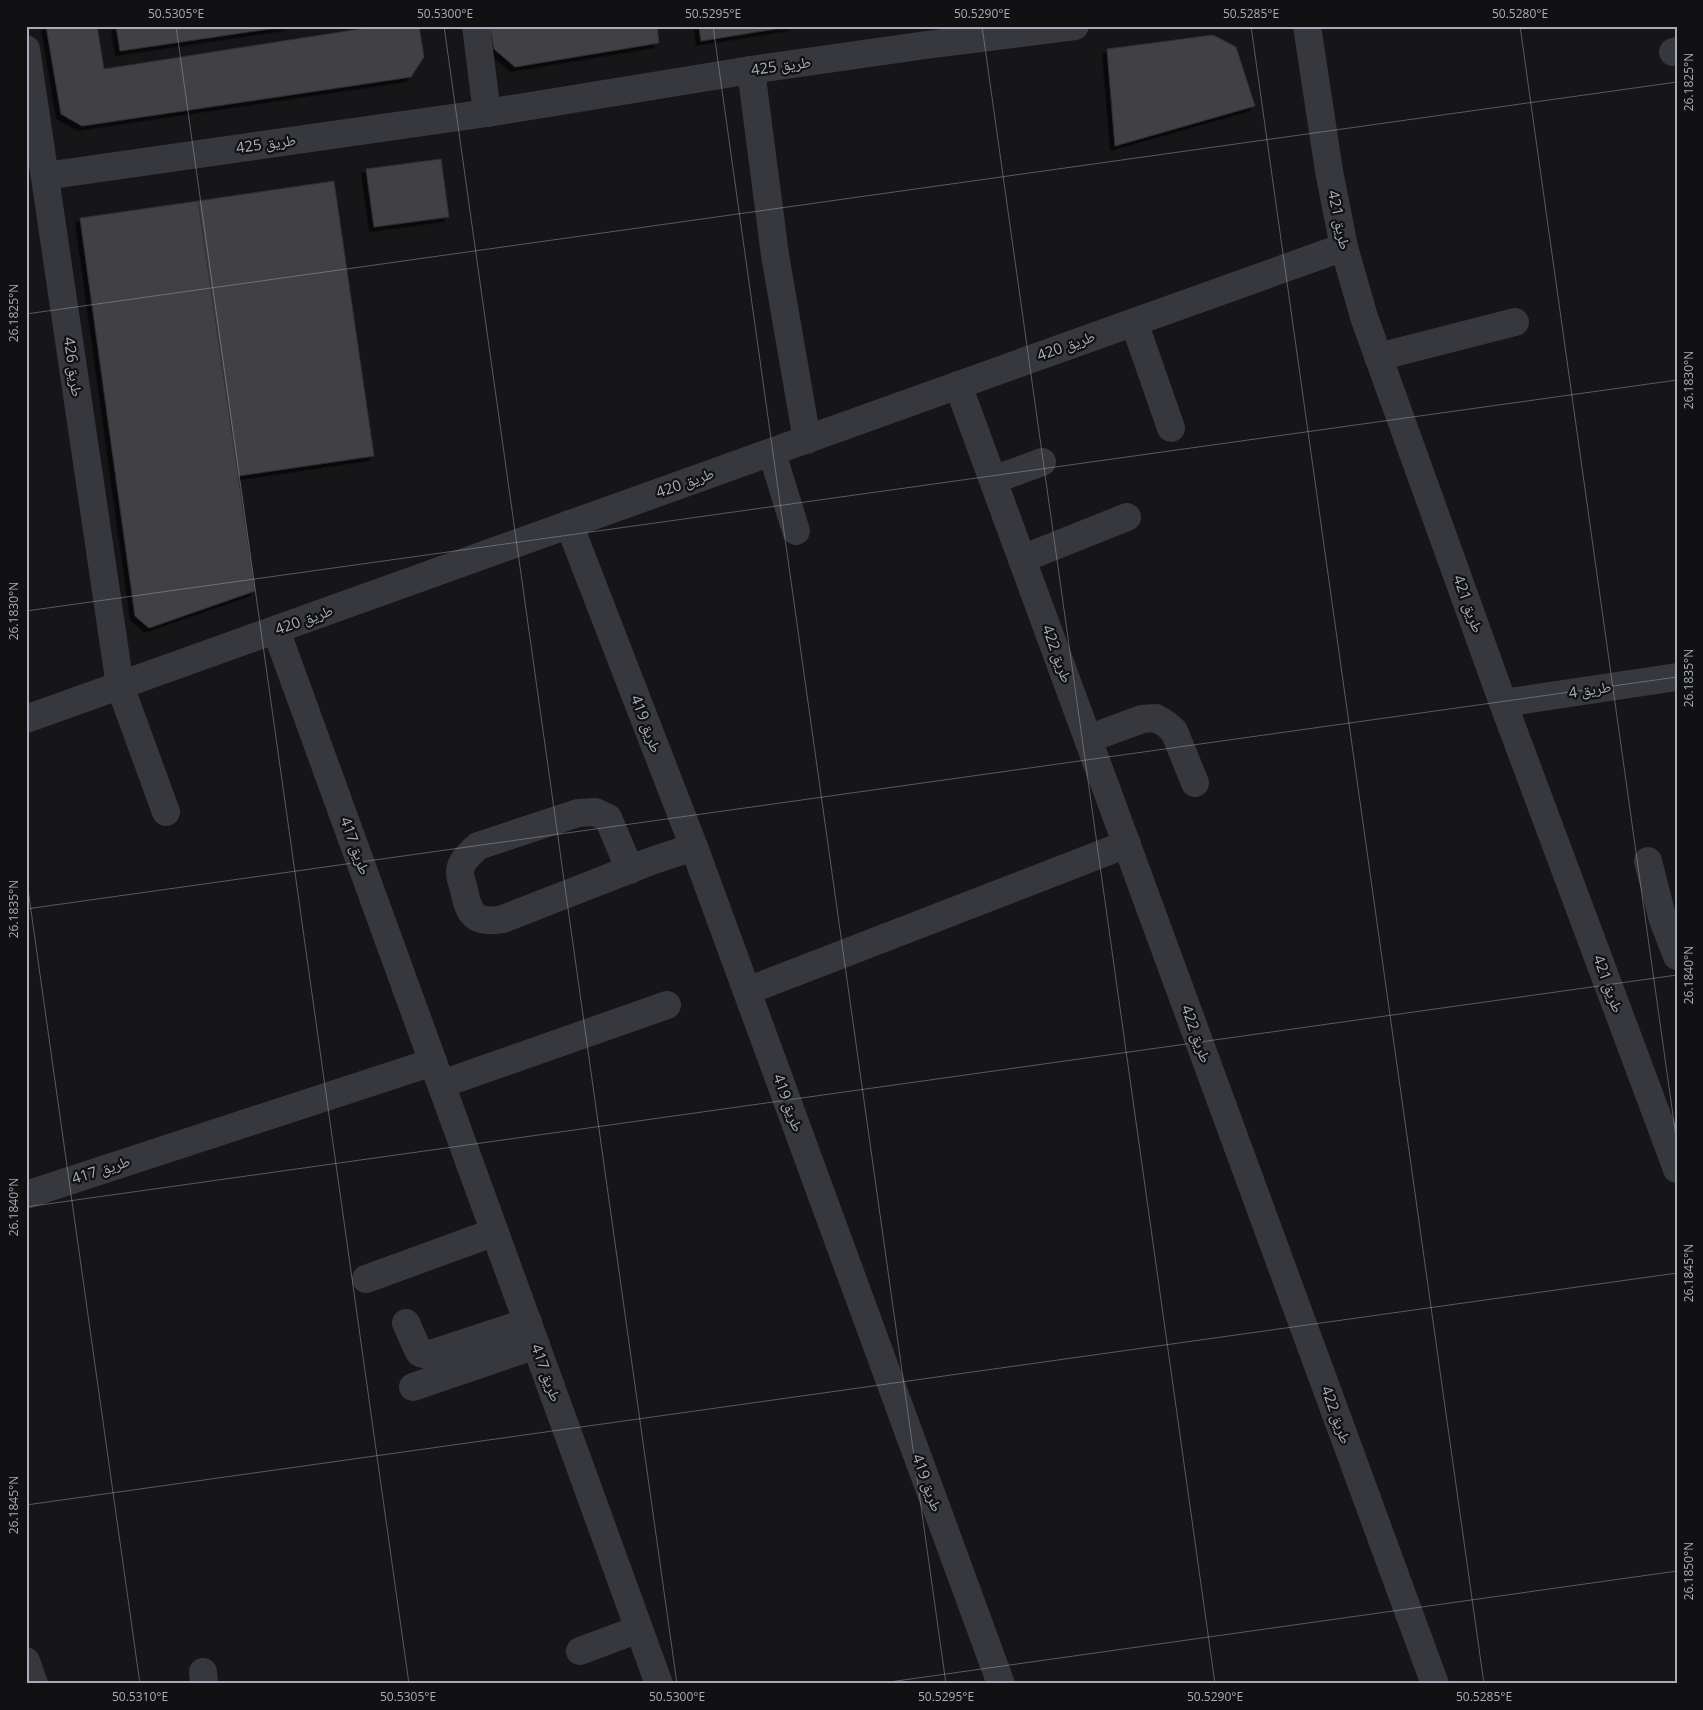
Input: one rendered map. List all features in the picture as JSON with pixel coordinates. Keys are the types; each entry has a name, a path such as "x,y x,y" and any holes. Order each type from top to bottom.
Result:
{"street":[{"path":"476,26 487,113"},
{"name":"طريق 425","path":"45,176 487,113 751,70 925,36 1075,26"},
{"name":"طريق 421","path":"1307,26 1329,171 1344,248 1364,317 1504,703 1677,1169"},
{"name":"طريق 426","path":"26,49 120,686 166,812"},
{"path":"751,70 776,255 807,440"},
{"name":"طريق 420","path":"26,719 1344,248"},
{"path":"1134,322 1171,428"},
{"path":"1378,357 1515,322"},
{"name":"طريق 422","path":"958,385 1435,1684"},
{"path":"772,452 796,531"},
{"path":"993,480 1042,462"},
{"path":"1022,558 1127,518"},
{"name":"طريق 419","path":"569,524 694,847 1001,1684"},
{"name":"طريق 417","path":"276,630 659,1684"},
{"name":"طريق 4","path":"1504,703 1677,676"},
{"path":"1088,739 1142,719 1156,718 1174,731 1195,783"},
{"path":"630,870 608,818 595,812 578,813 478,846 466,856 460,870 468,908 478,918 491,921 503,919 694,847"},
{"path":"747,991 1126,844"},
{"path":"1648,861 1664,920 1677,956"},
{"path":"437,1073 667,1005"},
{"name":"طريق 417","path":"26,1195 437,1073"},
{"path":"366,1279 495,1232"},
{"path":"406,1323 418,1350 420,1353 427,1355 532,1334"},
{"path":"413,1387 532,1334"},
{"path":"580,1651 639,1629"},
{"path":"26,1661 34,1684"}],"building":[{"path":"46,26 97,26 104,69 366,28 365,26 419,26 424,57 411,77 82,126 61,114"},
{"path":"116,26 289,26 120,51"},
{"path":"490,26 657,26 659,43 515,67 494,49"},
{"path":"699,26 794,26 701,41"},
{"path":"1213,35 1236,47 1255,106 1115,146 1107,49"},
{"path":"441,159 449,217 374,227 366,169"},
{"path":"334,181 374,456 238,476 198,201"},
{"path":"198,201 255,591 149,628 135,616 80,218"}]}
